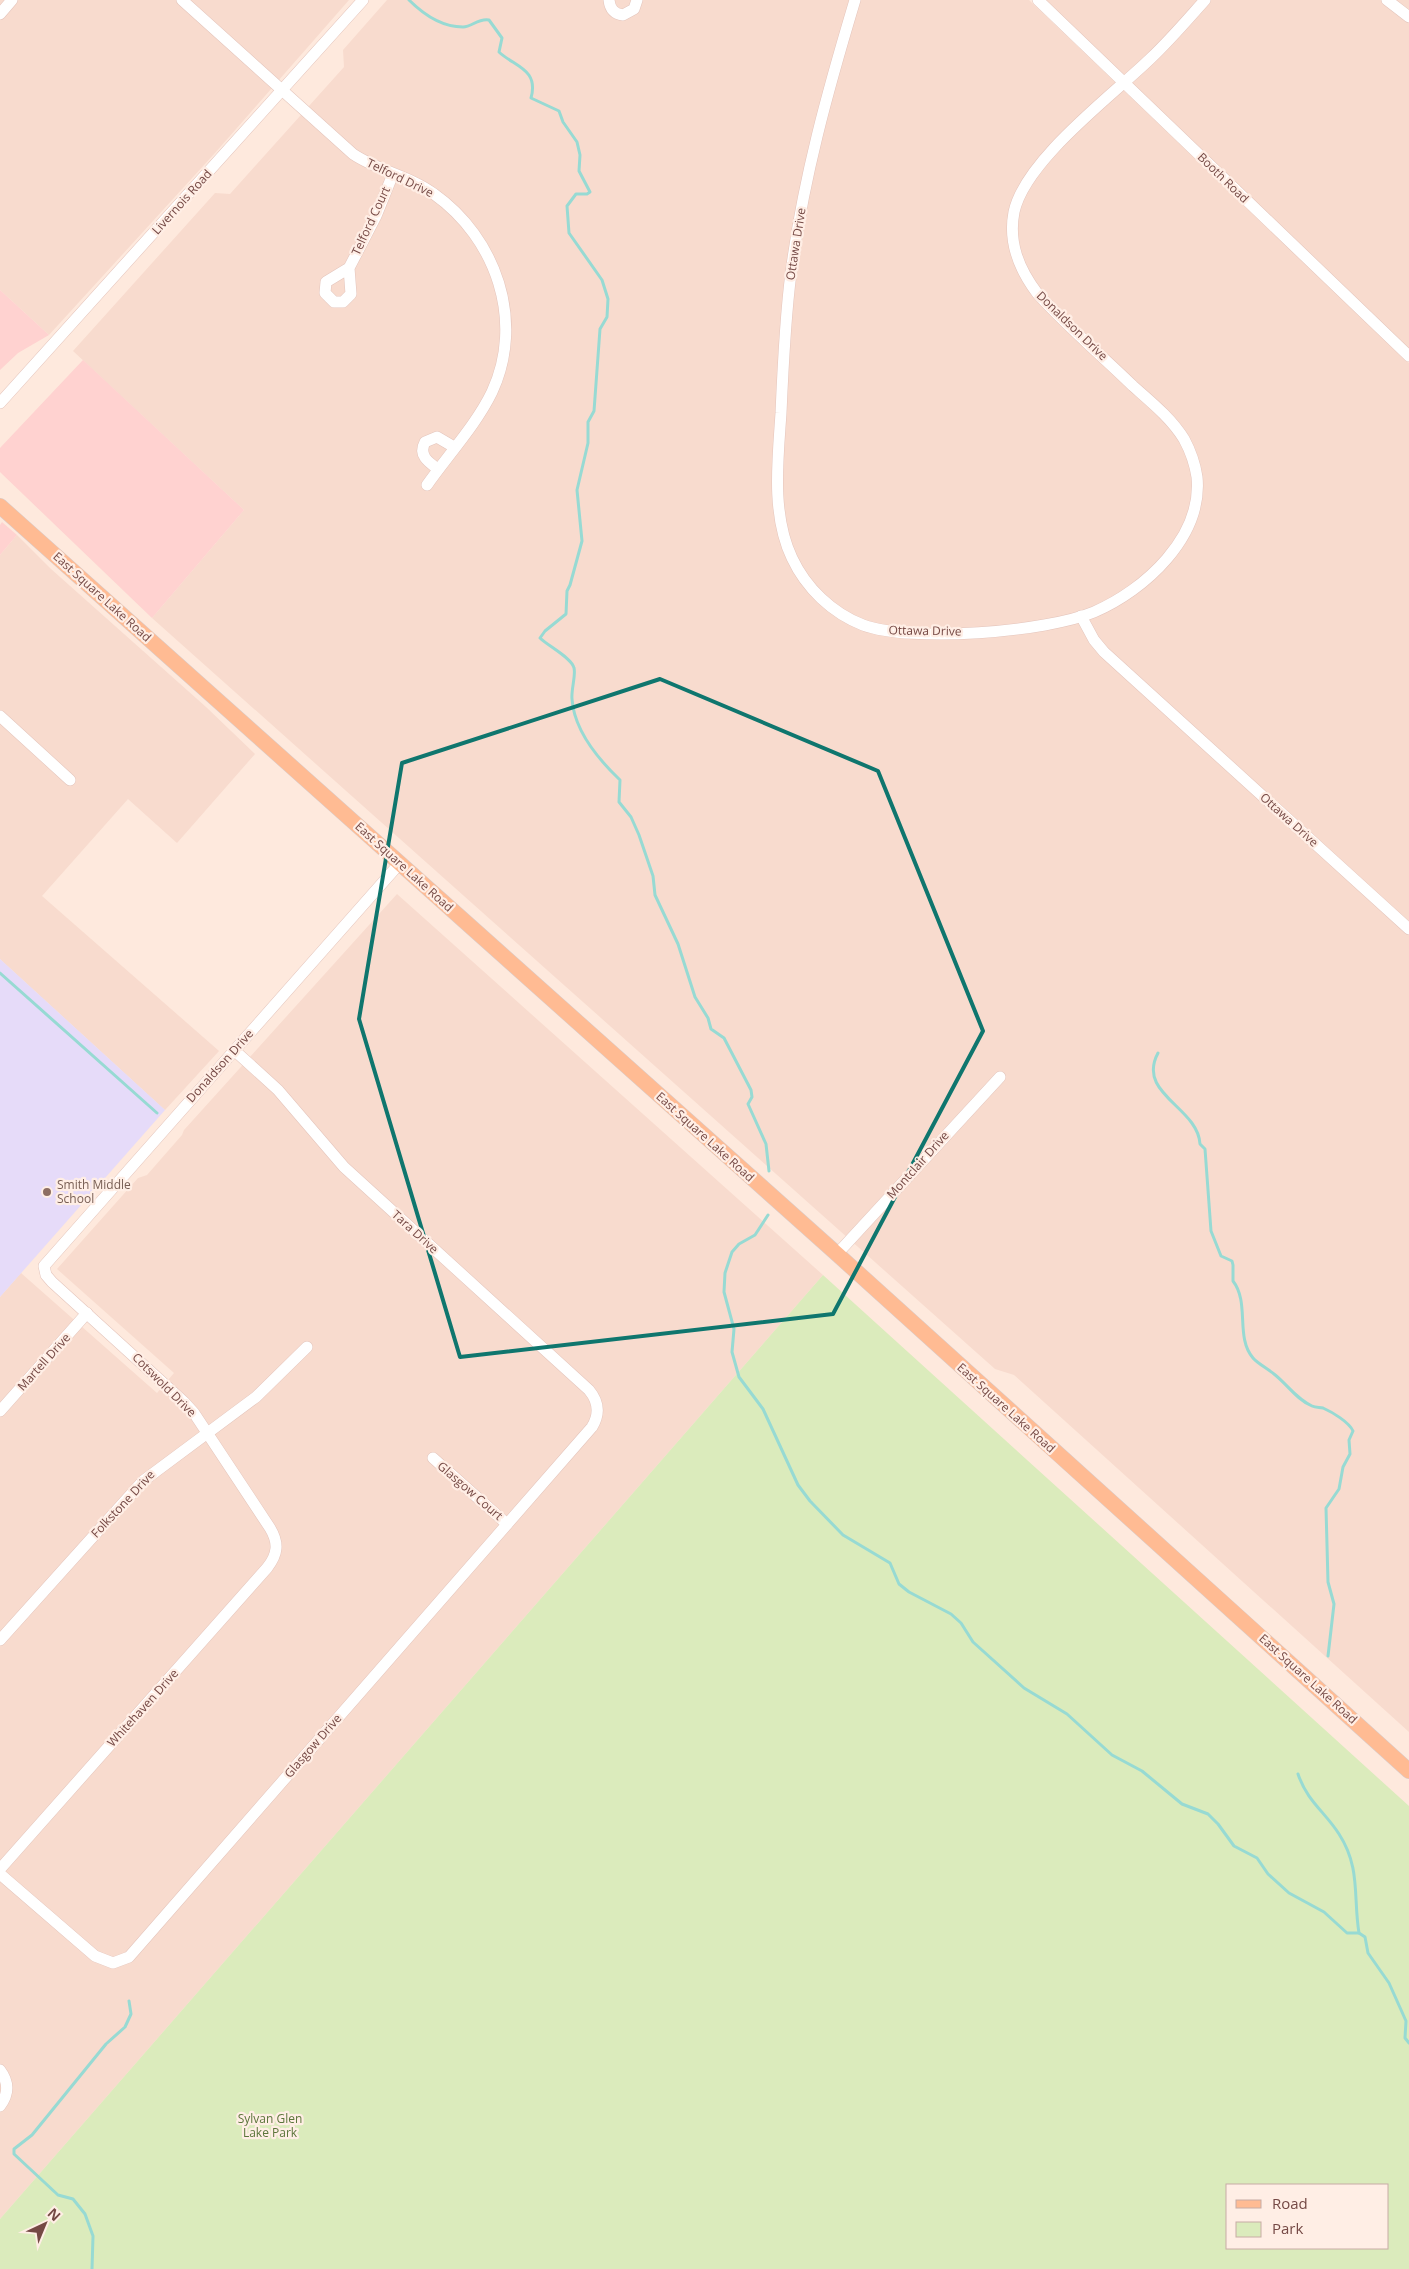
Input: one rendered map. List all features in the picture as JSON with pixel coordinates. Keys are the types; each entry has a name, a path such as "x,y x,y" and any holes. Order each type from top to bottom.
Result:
{"main road":[{"name":"East Square Lake Road","path":"0,506 837,1254 1409,1771"}],"street":[{"path":"0,14 12,0"},
{"name":"Telford Drive","path":"182,0 353,154 432,192 451,208 485,251 496,273 503,296 506,335 500,371 488,398 427,485"},
{"name":"Livernois Road","path":"0,404 363,0"},
{"path":"610,0 614,12 623,15 634,9 637,0"},
{"name":"Ottawa Drive","path":"855,0 816,134 791,270 784,344 778,477 780,516 789,551 800,572 825,602 847,618 878,630 943,634 1060,622 1081,616 1094,640 1104,652 1409,929"},
{"name":"Booth Road","path":"1038,0 1409,356"},
{"name":"Donaldson Drive","path":"1081,616 1098,610 1122,596 1156,569 1185,532 1196,506 1194,464 1187,445 1176,428 1037,293 1022,270 1013,246 1014,211 1033,174 1080,123 1151,58 1205,0"},
{"path":"1387,0 1409,17"},
{"name":"Telford Court","path":"349,268 376,216 393,174"},
{"path":"438,469 424,457 422,450 425,442 437,437 454,446"},
{"path":"0,716 70,780"},
{"name":"Donaldson Drive","path":"44,1271 44,1266 49,1259 400,864"},
{"name":"Tara Drive","path":"234,1050 278,1090 344,1167 589,1390 595,1399 598,1410"},
{"name":"Montclair Drive","path":"837,1254 1000,1077"},
{"name":"Cotswold Drive","path":"44,1271 52,1282 184,1402 207,1433 270,1528 277,1543"},
{"name":"Martell Drive","path":"0,1411 87,1313"},
{"name":"Folkstone Drive","path":"0,1640 134,1490 156,1469 256,1397 307,1347"},
{"name":"Glasgow Drive","path":"0,1874 99,1959 113,1963 129,1957 592,1427 598,1410"},
{"name":"Glasgow Court","path":"434,1458 507,1524"},
{"name":"Whitehaven Drive","path":"0,1869 268,1568 275,1556 277,1543"},
{"path":"0,2070 6,2079 7,2090 0,2106"}],"highlighted area":[{"path":"660,679 878,771 983,1031 833,1314 460,1357 359,1019 402,763"}],"shaded area":[{"path":"0,0 349,0 215,153 49,335 0,290"},
{"path":"387,0 1029,0 1409,363 1409,1732 1014,1375 995,1369 152,618 244,510 73,351 215,193 230,194 344,67 343,50"},
{"path":"1045,0 1409,0 1409,349"},
{"path":"0,290 49,335 18,353 0,370"},
{"path":"83,360 244,510 152,618 0,472 0,448"},
{"path":"2,522 17,535 0,555 0,525"},
{"path":"17,535 51,569 206,707 255,754 177,843 128,799 42,896 219,1051 165,1110 0,959 0,555"},
{"path":"397,894 823,1275 0,2219 0,1297 21,1273 157,1393 174,1373 57,1269 138,1178 147,1175 182,1135 184,1130"},
{"name":"Smith Middle School","path":"0,959 165,1110 0,1297"}],"green space":[{"name":"Sylvan Glen Lake Park","path":"823,1275 1409,1806 1409,2269 0,2269 0,2219"}],"waterway":[{"path":"409,0 427,15 448,25 463,27 482,20 489,20 502,38 499,52 529,75 533,88 531,98 559,111 563,122 577,142 580,155 579,171 590,192 587,194 576,194 567,206 569,233 602,280 608,299 607,317 600,329 594,411 588,422 588,443 577,490 582,541 567,591 566,614 545,631 540,638 569,660 574,668 572,699 577,722 588,743 620,780 619,802 631,817 639,835 653,876 655,895 678,944 695,997 708,1018 711,1029 724,1038 751,1090 752,1097 748,1104 766,1144 769,1171"},
{"path":"0,973 157,1113"},
{"path":"1158,1053 1153,1067 1155,1079 1161,1090 1190,1120 1197,1131 1200,1144 1205,1149 1211,1231 1221,1256 1232,1261 1233,1281 1241,1299 1243,1330 1248,1350 1255,1360 1279,1378 1306,1403 1323,1408 1335,1415 1348,1424 1353,1431 1349,1440 1350,1454 1343,1467 1339,1489 1326,1508 1328,1582 1334,1604 1328,1656"},
{"path":"768,1215 755,1235 739,1244 732,1252 725,1273 724,1292 734,1329 732,1352 739,1377 763,1409 798,1485 810,1501 843,1535 890,1563 899,1584 909,1592 951,1614 961,1623 973,1642 1024,1688 1067,1714 1112,1755 1142,1771 1182,1804 1208,1814 1234,1846 1257,1858 1268,1874 1289,1893 1324,1912 1347,1933 1359,1933"},
{"path":"1298,1774 1306,1792 1339,1834 1351,1859 1359,1933 1365,1937 1368,1953 1389,1983 1406,2021 1405,2038 1409,2043"},
{"path":"92,2269 93,2236 85,2214 73,2199 58,2195 14,2154 14,2149 32,2135 106,2044 125,2027 131,2014 129,2001"}],"place":[{"name":"Smith Middle School","path":"47,1192"}]}
